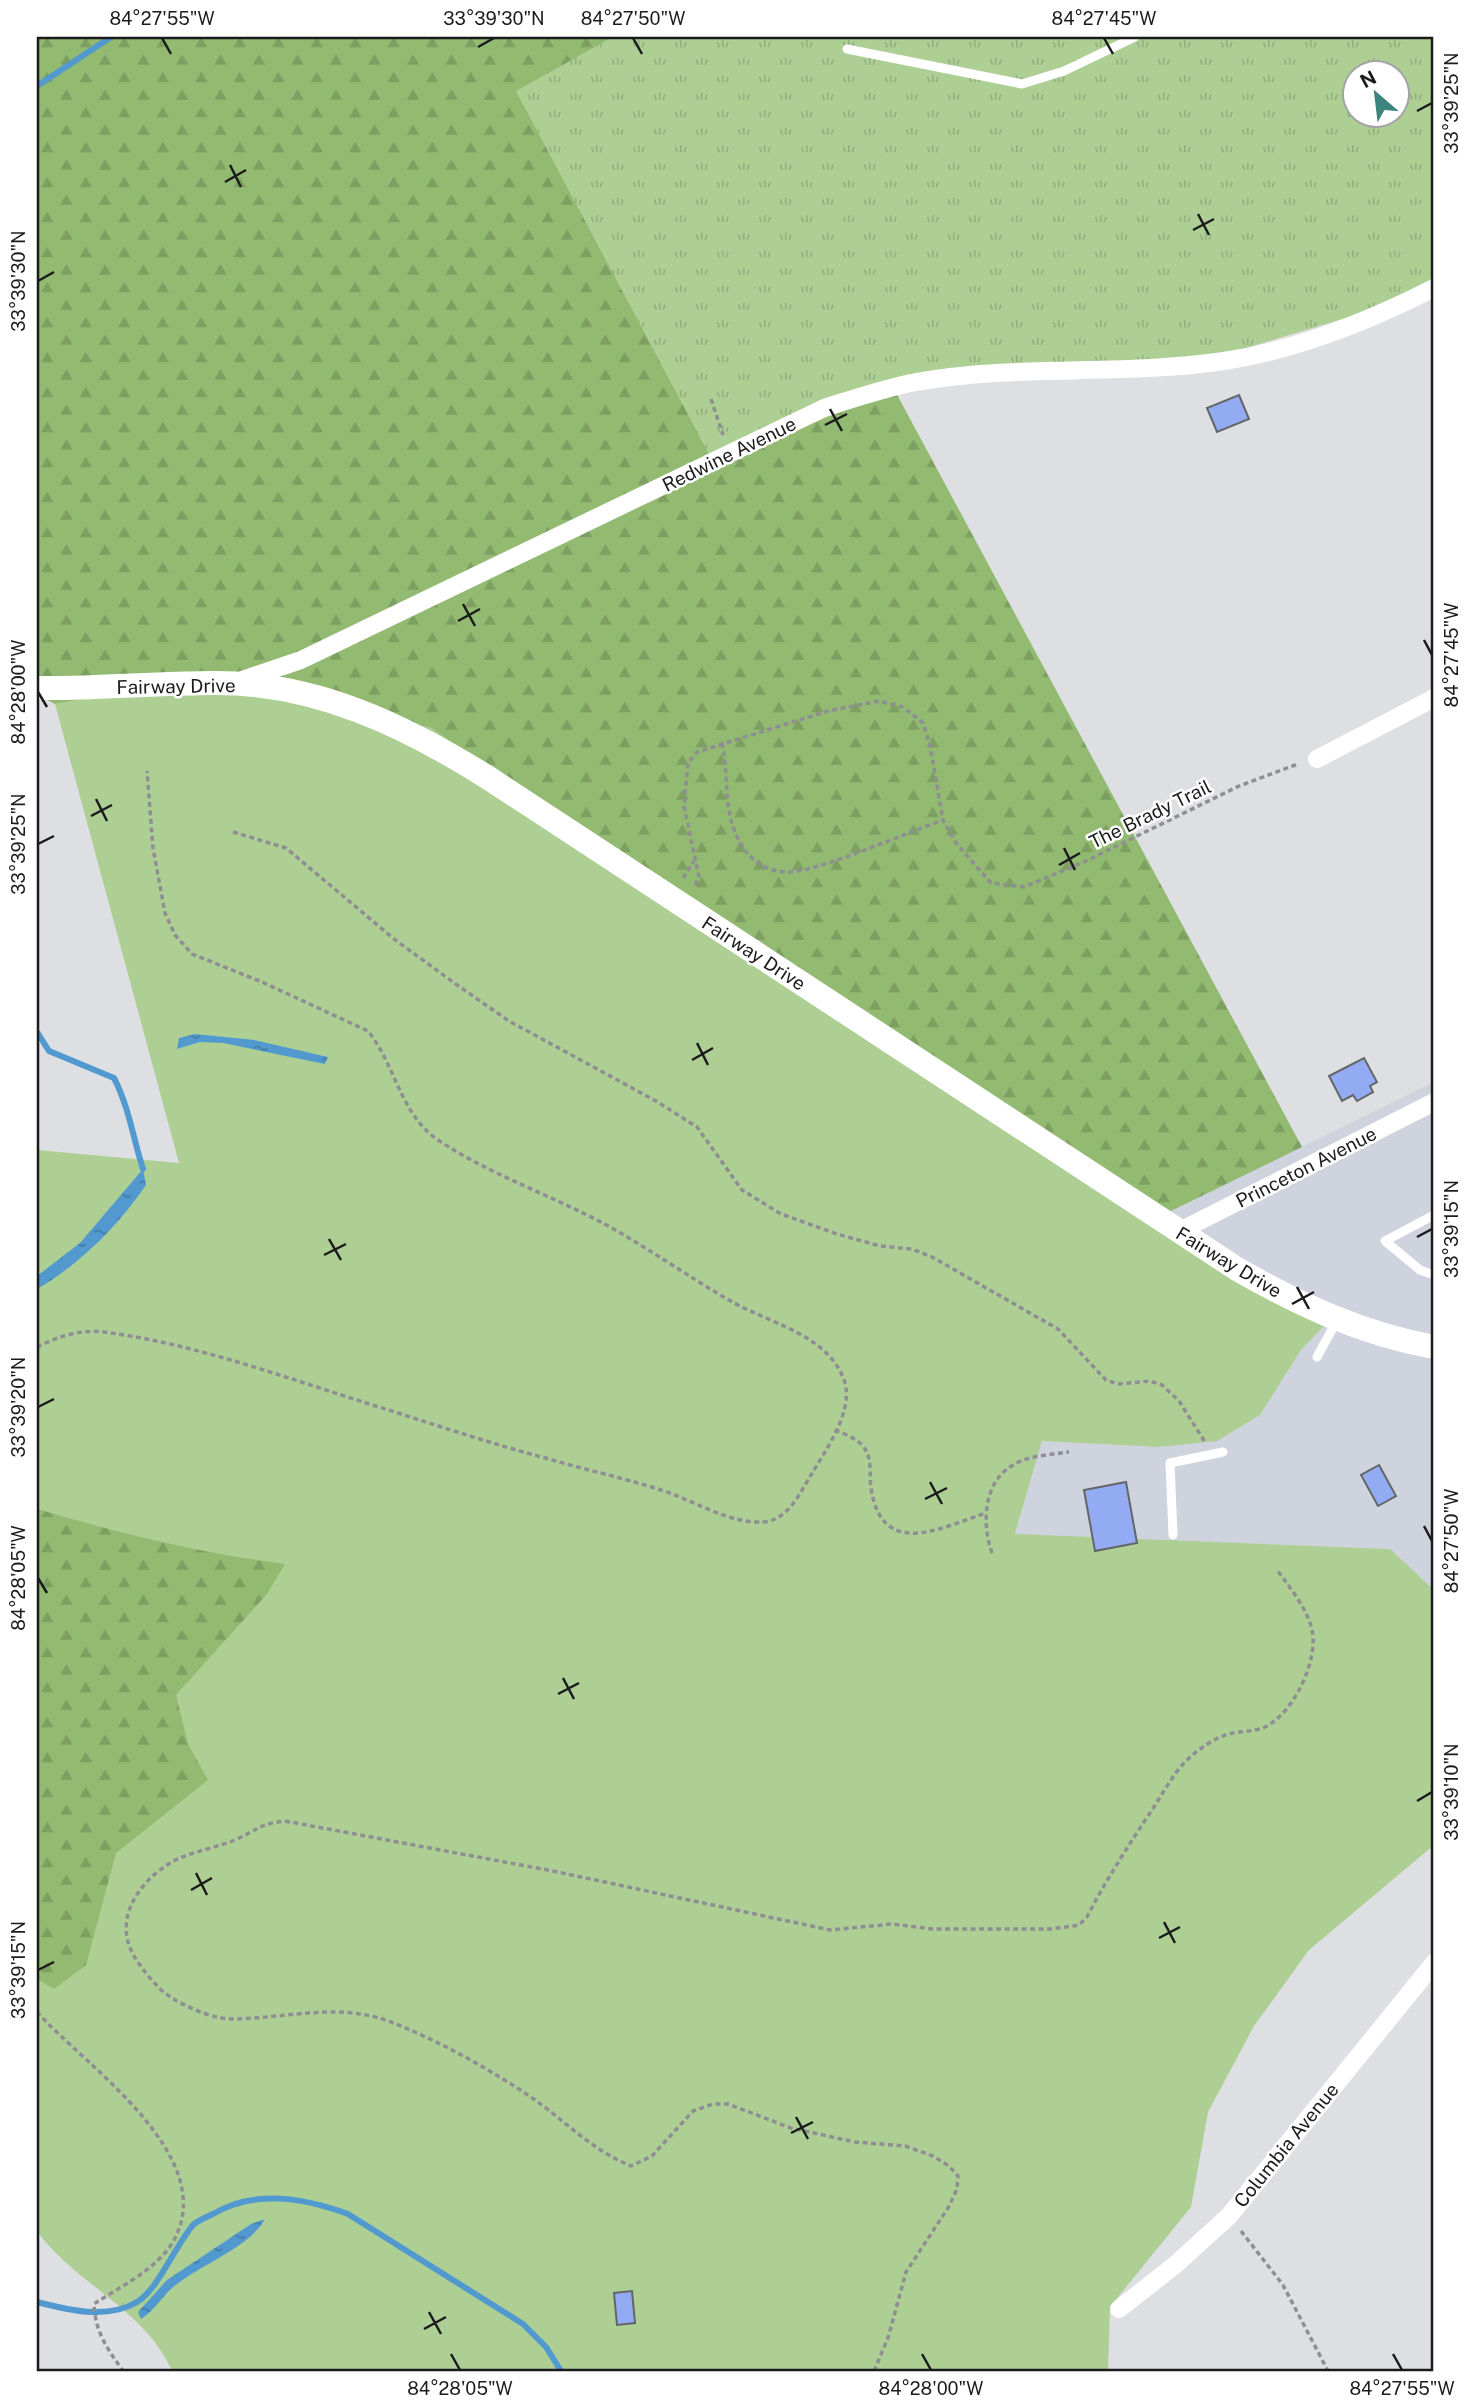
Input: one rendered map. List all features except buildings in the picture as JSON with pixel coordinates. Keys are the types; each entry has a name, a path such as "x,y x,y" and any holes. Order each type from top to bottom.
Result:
{"street":[{"name":"Redwine Avenue","path":"215,682 247,679 301,660 824,408 870,392 918,382 966,377 1226,361 1319,337 1368,319 1434,288"},
{"name":"Fairway Drive","path":"37,688 215,682 300,693 339,703 415,734 683,897 1178,1232 1279,1293 1362,1330 1434,1347"},
{"path":"1317,759 1434,698"},
{"name":"Princeton Avenue","path":"1178,1232 1434,1102"},
{"name":"Columbia Avenue","path":"1119,2309 1175,2265 1228,2216 1434,1963"}],"lane":[{"path":"847,49 1023,84 1063,71 1135,37"},
{"path":"1434,1215 1385,1241 1420,1270 1434,1275"},
{"path":"1318,1357 1337,1320"},
{"path":"1173,1535 1170,1463 1219,1454"}],"path":[{"path":"712,398 728,454"},
{"name":"The Brady Trail","path":"683,897 694,887 699,877 684,806 688,763 697,752 828,711 879,701 903,707 923,723 930,745 943,820 956,843 991,883 1024,887 1084,862 1239,786 1283,767 1317,759"},
{"path":"722,743 726,803 736,835 751,860 764,868 788,873 818,865 943,820"},
{"path":"37,1347 72,1333 101,1332 213,1355 545,1458 662,1490 699,1506 745,1520 766,1522 782,1516 794,1502 842,1416 847,1392 836,1364 819,1347 789,1329 733,1303 609,1226 502,1175 435,1138 411,1112 379,1044 368,1031 262,982 192,954 175,935 165,913 153,848 147,771"},
{"path":"233,831 286,848 394,939 489,1007 697,1127 742,1190 781,1214 836,1234 880,1246 912,1249 932,1256 1058,1329 1106,1381 1118,1384 1150,1381 1162,1385 1179,1401 1219,1454"},
{"name":"The Brady Trail","path":"683,897 681,880 694,859"},
{"path":"835,1430 863,1445 869,1458 873,1503 892,1530 910,1534 930,1532 986,1513"},
{"path":"992,1553 986,1513 1000,1476 1010,1466 1032,1457 1069,1452"},
{"path":"874,2371 906,2272 948,2208 957,2189 958,2176 949,2165 905,2146 855,2142 791,2128 720,2104 693,2111 652,2157 631,2166 590,2142 530,2097 457,2053 396,2023 369,2014 330,2011 233,2019 207,2015 176,2001 153,1983 133,1957 125,1935 129,1906 146,1882 173,1862 239,1838 257,1826 285,1821 553,1871 830,1930 892,1924 933,1929 981,1930 1079,1925 1087,1917 1123,1852 1182,1765 1205,1744 1229,1734 1261,1729 1277,1720 1296,1693 1308,1668 1313,1645 1312,1627 1296,1596 1278,1571"},
{"path":"37,2012 134,2104 150,2124 181,2185 184,2213 173,2242 140,2275 94,2304 95,2324 100,2339 122,2371"},
{"path":"1228,2216 1283,2285 1328,2371"}],"shaded area":[{"path":"1434,1082 1434,1590 1389,1549 1015,1535 1042,1441 1158,1447 1260,1415 1301,1350 1330,1321 1169,1212"}],"green space":[{"path":"37,37 613,37 517,92 713,461 895,391 1302,1147 1169,1212 675,900 431,728 185,671 124,692 55,704 37,695"},
{"path":"613,37 1434,37 1434,278 1366,312 1236,351 895,391 713,461 516,91"},
{"path":"185,671 431,728 675,900 1330,1320 1301,1350 1260,1415 1217,1441 1158,1447 1042,1441 1015,1534 1390,1549 1434,1590 1434,1845 1309,1950 1254,2026 1208,2112 1191,2207 1110,2307 1108,2371 172,2371 145,2330 70,2267 37,2231 37,1150 179,1163 55,704 124,692"},
{"path":"37,1509 160,1541 285,1564 267,1594 176,1695 188,1744 208,1780 116,1853 86,1965 54,1989 37,1979"}],"water":[{"path":"195,1034 254,1040 328,1057 325,1064 223,1043 200,1042 177,1049 179,1038"},
{"path":"143,1169 146,1185 123,1215 83,1256 37,1289 37,1276 80,1243"},
{"path":"265,2219 257,2230 235,2248 172,2288 141,2319 138,2312 167,2280 251,2224"}],"waterway":[{"path":"37,86 111,37"},
{"path":"37,1032 49,1051 114,1078 127,1111 143,1169"},
{"path":"37,2302 87,2312 113,2311 125,2307 145,2296 194,2224 229,2206 246,2201 297,2200 348,2214 523,2324 546,2347 561,2371"}]}
